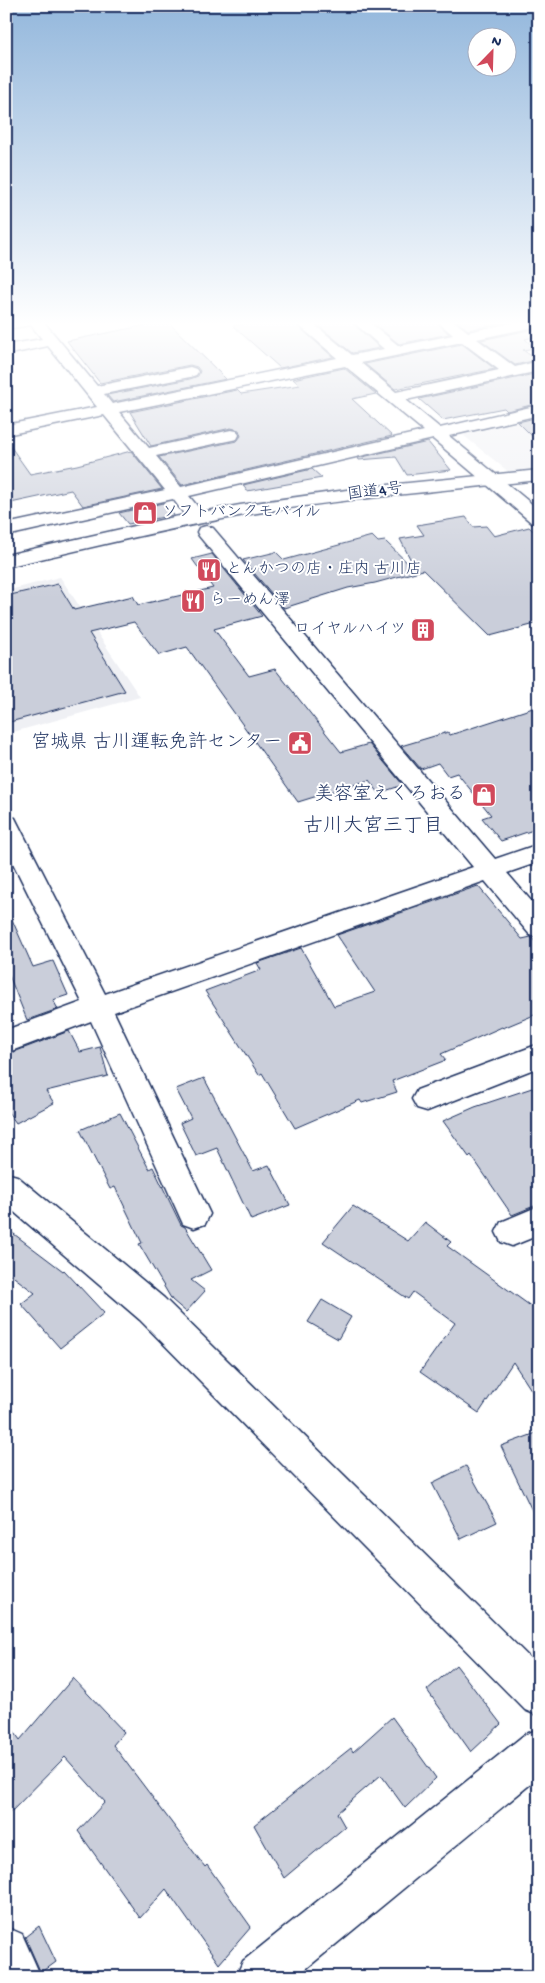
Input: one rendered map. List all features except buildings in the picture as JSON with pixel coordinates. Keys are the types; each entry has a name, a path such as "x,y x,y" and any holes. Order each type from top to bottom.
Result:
{"main road":[{"path":"6,430 86,414"},
{"path":"112,414 202,525 539,928"},
{"path":"411,414 539,519"},
{"path":"6,530 523,414"},
{"path":"144,454 231,435"},
{"name":"国道4号","path":"6,561 202,525 394,503 500,486 539,475"},
{"name":"国道4号","path":"500,486 539,488"},
{"name":"国道4号","path":"6,574 202,525"},
{"path":"6,824 98,1007 194,1214"},
{"path":"6,1042 98,1007 539,852"},
{"path":"427,1099 539,1055"},
{"path":"6,1186 152,1309 539,1696"},
{"path":"259,1977 539,1750"},
{"path":"6,1950 18,1977"}],"shaded area":[{"path":"539,417 539,469 510,473 463,435"},
{"path":"60,577 140,697 6,734 6,591"}],"place":[{"name":"ソフトバンクモバイル","path":"145,513"},
{"name":"とんかつの店・庄内 古川店","path":"209,570"},
{"name":"らーめん澤","path":"193,601"},
{"name":"ロイヤルハイツ","path":"423,630"},
{"name":"宮城県 古川運転免許センター","path":"300,743"},
{"name":"美容室えくろおる","path":"484,795"}],"district":[{"name":"古川大宮三丁目","path":"373,827"}]}
